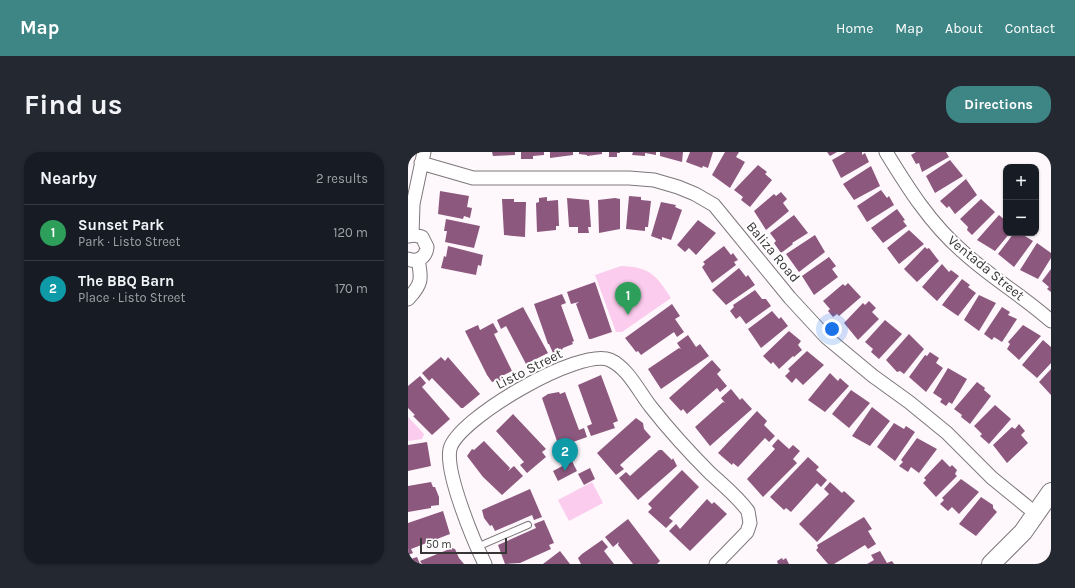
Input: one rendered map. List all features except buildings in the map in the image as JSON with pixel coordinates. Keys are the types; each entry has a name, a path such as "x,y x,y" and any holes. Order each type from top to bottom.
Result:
{"street":[{"name":"Ventada Street","path":"886,152 912,194 943,233 988,273 1020,295 1051,321"},
{"path":"408,299 419,287 422,275 413,260 425,255 426,244 422,237 410,235 413,204 422,158"},
{"name":"Baliza Road","path":"422,158 473,178 629,178 654,180 695,194 714,205 790,298 826,337 873,376 910,402 947,433 992,478 1035,513"},
{"name":"Listo Street","path":"485,564 464,514 452,470 450,451 454,440 488,410 528,384 575,363 597,358 604,358 616,363 623,369 652,409 679,440 748,511 750,523 747,532 716,564"},
{"path":"991,564 1023,532 1051,492"}],"lane":[{"path":"477,547 528,525"}],"shaded area":[{"path":"621,266 646,270 661,283 671,298 622,332 616,332 595,275"},
{"path":"408,417 424,434 422,439 408,441"},
{"path":"592,482 603,503 569,521 558,500"}],"place":[{"name":"Sunset Park","path":"628,315"},
{"name":"The BBQ Barn","path":"565,471"}]}
